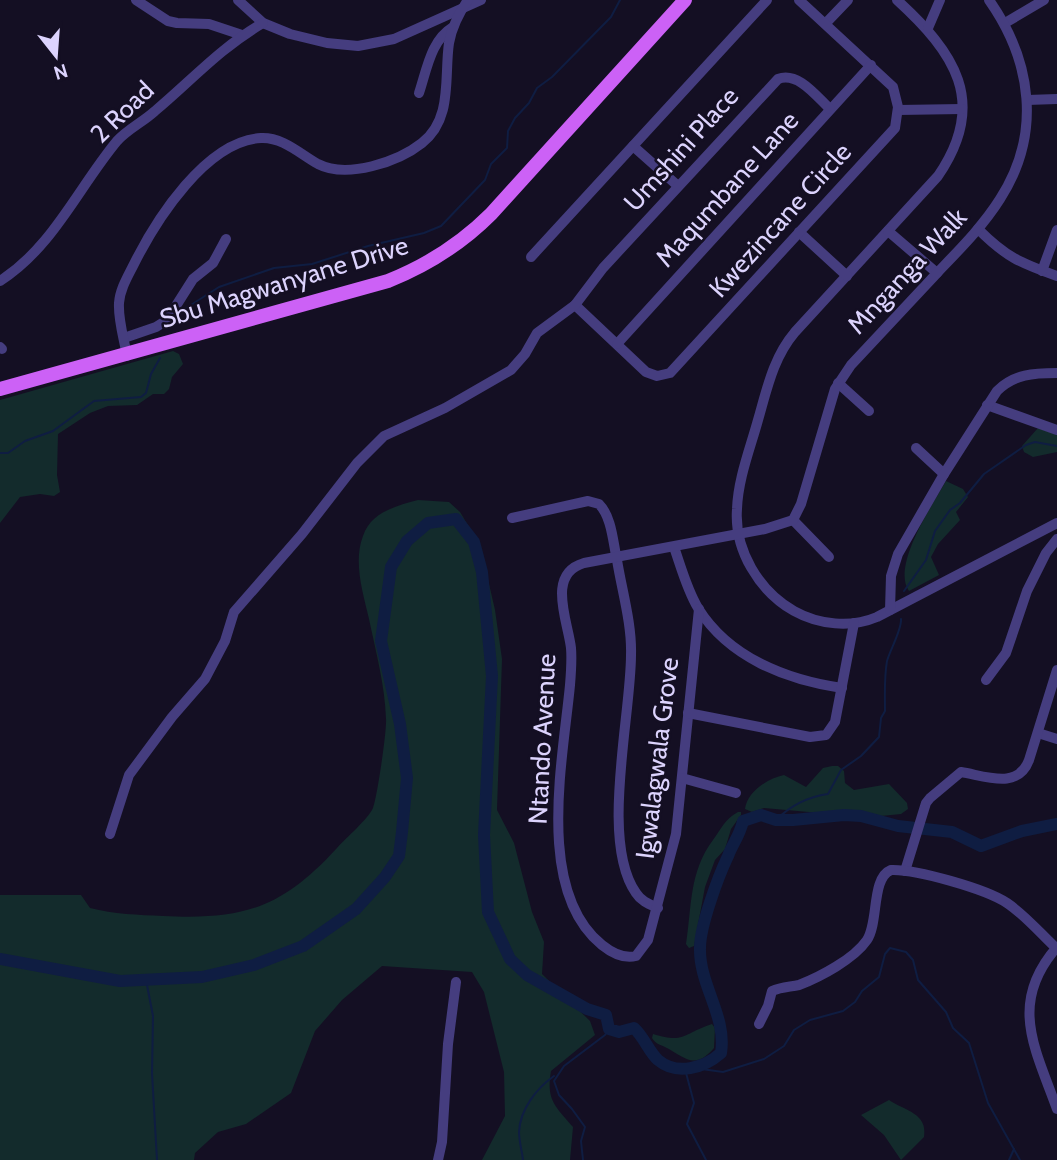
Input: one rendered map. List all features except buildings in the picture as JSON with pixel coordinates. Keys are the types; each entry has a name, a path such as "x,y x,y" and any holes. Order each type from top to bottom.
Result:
{"main road":[{"name":"Sbu Magwanyane Drive","path":"0,389 388,281 429,262 457,246 491,214 685,0"}],"street":[{"path":"136,0 168,20 221,26 242,35"},
{"path":"238,0 263,23 321,42 358,46 394,38 481,0"},
{"path":"127,355 119,303 124,284 156,223 186,185 226,150 239,142 252,139 274,139 317,164 344,171 374,165 414,148 430,135 443,108 449,43 453,27 468,0"},
{"path":"531,257 767,0"},
{"path":"799,0 892,87 898,110 962,109"},
{"path":"826,23 848,0"},
{"path":"897,0 928,28 951,62 958,80 962,109 957,139 946,163 928,187 795,332 778,355 738,495 736,511 745,554 758,579 779,601 812,619 838,624 854,623 890,610 1057,523"},
{"path":"928,28 940,0"},
{"name":"Mnganga Walk","path":"793,520 802,504 838,383 851,365 978,229 999,202 1014,174 1024,138 1027,100 1021,59 1005,23 989,0"},
{"path":"1005,23 1044,0"},
{"name":"2 Road","path":"0,281 41,247 119,138 150,116 207,62 242,35 263,23"},
{"path":"419,93 437,43 443,34 453,27"},
{"name":"Maqumbane Lane","path":"617,344 871,65"},
{"name":"Umshini Place","path":"110,834 129,775 172,717 205,679 225,640 234,611 302,534 357,463 384,436 446,408 510,370 525,354 542,327 576,303 593,279 778,79 786,76 794,78 830,109"},
{"path":"1027,100 1057,99"},
{"name":"Kwezincane Circle","path":"576,303 651,374 670,373 889,134 897,122 898,110"},
{"path":"633,146 678,186"},
{"path":"978,229 1007,256 1026,266 1057,276"},
{"path":"1042,271 1057,230"},
{"path":"888,231 937,273"},
{"path":"799,232 847,276"},
{"path":"124,338 156,327 167,320 193,279 213,264 226,239"},
{"path":"890,610 893,566 944,474 987,405 997,391 1012,379 1025,375 1057,373"},
{"path":"838,383 869,411"},
{"path":"987,405 1057,430"},
{"path":"916,448 944,474"},
{"path":"512,518 596,502 605,512 616,557 631,648 619,799 620,836 628,877 633,888 641,900 658,908"},
{"path":"739,534 779,526 793,520 829,557"},
{"name":"Ntando Avenue","path":"642,951 636,956 623,957 607,949 586,930 576,912 566,883 558,820 572,661 562,604 562,588 569,573 578,565 739,534"},
{"path":"986,680 1006,653 1027,591 1046,553 1057,539"},
{"path":"674,547 699,609 730,643 773,671 800,680 842,688"},
{"name":"Igwalagwala Grove","path":"642,951 658,908 676,834 699,609"},
{"path":"688,713 821,737 833,728 854,623"},
{"path":"905,871 930,797 961,772 991,778 1019,776 1027,766 1057,670"},
{"path":"1038,733 1057,739"},
{"path":"682,778 736,793"},
{"path":"759,1024 768,1006 771,992 796,986 819,976 860,947 869,936 882,875 891,870 905,871 981,891 1011,906 1056,947 1037,976 1029,1000 1032,1040 1057,1109"},
{"path":"438,1160 442,1142 448,1044 456,982"}],"green space":[{"path":"173,351 179,354 183,364 172,377 169,389 164,394 153,394 137,405 108,406 90,413 58,434 57,475 60,492 54,496 40,494 20,497 0,523 0,400"},
{"path":"1038,428 1057,435 1057,452 1033,457 1024,452 1022,446"},
{"path":"946,481 963,489 968,497 956,512 960,520 938,544 931,557 939,575 909,591 905,580 905,566 909,551"},
{"path":"418,500 449,502 460,512 480,545 495,610 502,659 497,810 514,843 532,912 544,942 542,974 590,1021 595,1035 551,1071 550,1089 553,1102 573,1127 570,1160 482,1160 505,1116 504,1072 484,992 472,972 382,966 342,1000 315,1031 291,1093 246,1124 218,1132 195,1153 194,1160 0,1160 0,895 81,895 90,908 108,912 217,916 260,906 279,897 317,868 362,823 373,808 383,749 386,719 384,694 360,578 360,546 367,528 378,516"},
{"path":"838,766 844,771 845,783 854,790 889,784 907,803 908,809 901,814 881,816 843,810 820,813 764,808 752,812 745,809 754,792 771,779 784,775 806,787 823,768"},
{"path":"741,812 741,815 731,829 725,849 715,860 705,887 694,946 689,948 686,944 695,877 705,852 724,824"},
{"path":"712,1024 715,1028 714,1048 701,1059 684,1058 652,1038 653,1034 678,1038"},
{"path":"889,1100 919,1118 924,1129 924,1137 901,1160 884,1135 861,1115"}],"waterway":[{"path":"174,324 183,310 219,287 274,268 312,264 441,226 485,180 491,164 507,148 508,131 515,118 529,103 537,88 552,77 611,17 620,0"},
{"path":"0,453 8,453 25,441 53,431 94,401 141,397 146,393 151,374 160,358"},
{"path":"904,591 926,560 935,531 950,510 960,503 984,474 1026,445 1035,442 1057,446"},
{"path":"0,959 120,981 202,977 254,965 303,946 356,909 385,877 399,856 402,832 407,778 400,724 381,641 391,567 407,541 428,523 456,519 474,542 482,572 492,676 484,835 488,912 510,959 527,975 587,1009 606,1015 609,1029 619,1032 634,1028 655,1057 665,1065 690,1068 707,1063 721,1053 720,1026 704,975 700,948 706,915 743,821 761,815 776,820 861,816 898,826 952,832 981,846 1022,831 1057,824"},
{"path":"776,820 800,802 828,794 841,770 861,756 879,737 881,718 885,711 887,661 901,619"},
{"path":"694,1068 723,1072 764,1059 784,1046 794,1030 810,1020 843,1011 855,1002 862,991 879,977 885,954 890,948 906,952 913,960 918,980 946,1012 953,1028 969,1043 988,1103 1020,1160"},
{"path":"146,980 153,1016 152,1073 157,1160"},
{"path":"583,1160 581,1141 585,1127 559,1095 554,1081 564,1066 609,1029"},
{"path":"685,1069 694,1103 687,1124 706,1160"},
{"path":"523,1160 519,1132 522,1115 536,1093 554,1076"},
{"path":"1009,1160 1014,1149"}]}
